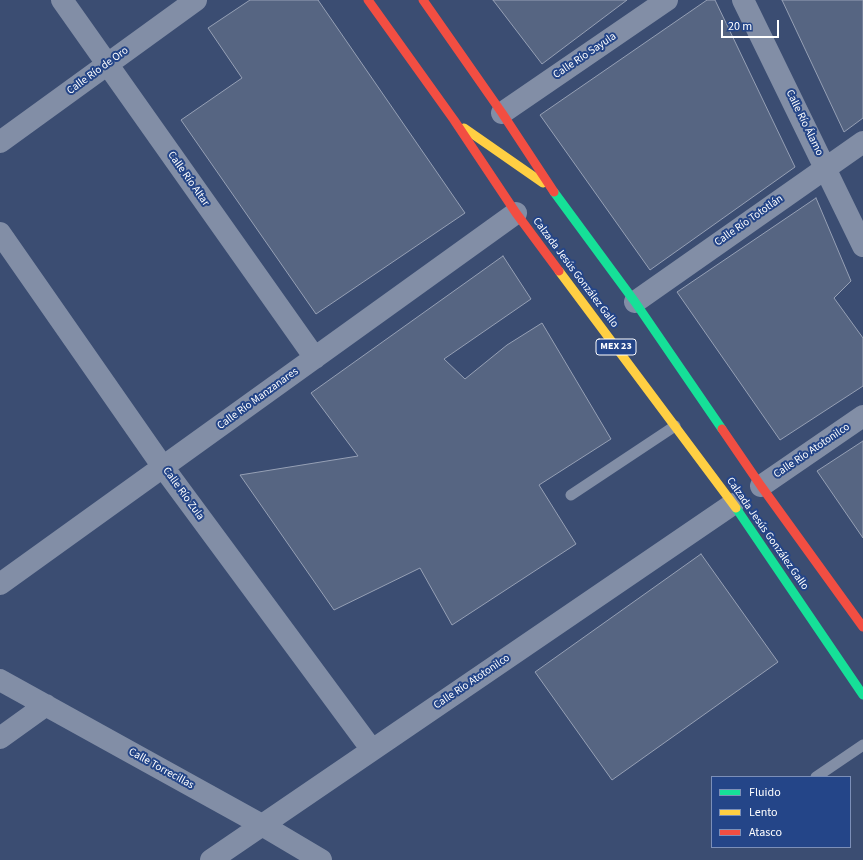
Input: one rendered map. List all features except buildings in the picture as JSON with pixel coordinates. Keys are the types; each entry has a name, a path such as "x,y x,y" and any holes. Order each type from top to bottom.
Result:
{"main road":[{"name":"Calzada Jesús González Gallo","path":"368,0 454,120 516,213 733,504 863,695"},
{"name":"Calzada Jesús González Gallo","path":"423,0 502,113 552,189 635,302 761,486 863,627"},
{"path":"454,120 552,189"}],"street":[{"name":"Calle Río Altar","path":"62,0 315,358"},
{"name":"Calle Río de Oro","path":"0,142 196,0"},
{"name":"Calle Río Sayula","path":"502,113 667,0"},
{"name":"Calle Río Álamo","path":"744,0 863,246"},
{"name":"Calle Río Tototlán","path":"635,302 825,167 863,142"},
{"name":"Calle Río Manzanares","path":"3,576 163,467 516,213"},
{"name":"Calle Río Zula","path":"0,233 163,467 372,750"},
{"name":"Calle Río Atotonilco","path":"761,486 863,416"},
{"name":"Calle Río Atotonilco","path":"211,860 733,504"},
{"name":"Calle Torrecillas","path":"0,680 262,825 305,854 321,860"},
{"path":"0,738 46,705"}],"lane":[{"path":"571,495 675,426"},
{"path":"817,776 863,745"}],"traffic: fast":[{"path":"554,192 635,302 722,429"},
{"path":"736,508 863,695"}],"traffic: slow":[{"path":"464,128 543,183"},
{"path":"559,271 736,508"}],"traffic: jam":[{"path":"368,0 454,120 516,213 559,271"},
{"path":"423,0 502,113 554,192"},
{"path":"722,429 761,486 863,627"}]}
